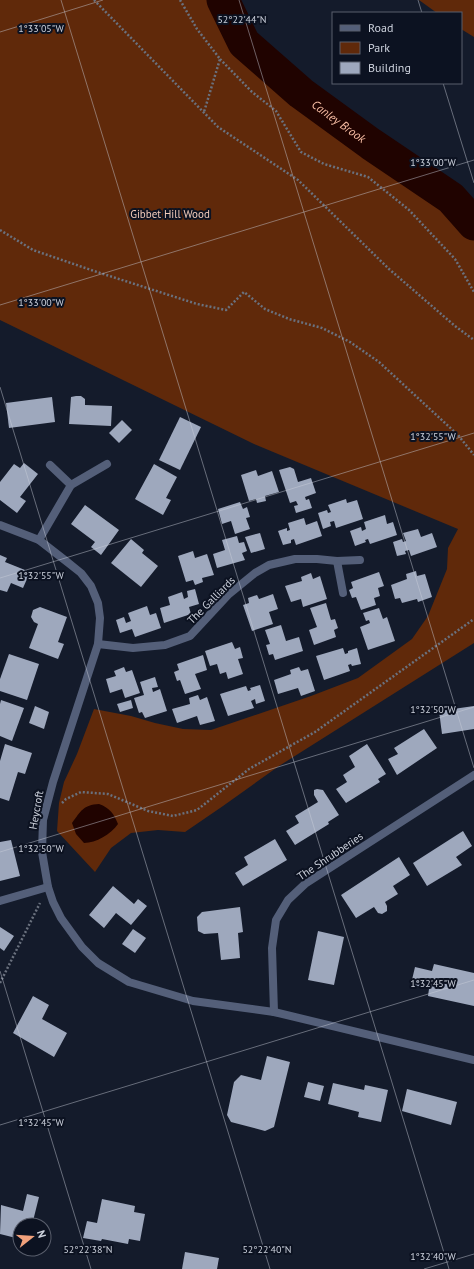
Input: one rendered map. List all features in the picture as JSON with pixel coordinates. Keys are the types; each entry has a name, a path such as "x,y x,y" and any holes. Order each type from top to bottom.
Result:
{"street":[{"path":"39,540 71,485 107,464"},
{"path":"50,465 71,485"},
{"name":"Heycroft","path":"0,525 39,540 81,573 91,586 98,604 100,618 98,644 55,775 43,820 42,852 48,887 61,918 82,947 98,963 129,982 193,1001 274,1012"},
{"name":"The Galliards","path":"98,644 133,648 165,645 190,636 228,595 255,573 269,565 295,559 337,561 360,560"},
{"path":"337,561 343,593"},
{"name":"The Shrubberies","path":"274,1012 272,948 276,920 288,900 305,884 474,775"},
{"path":"0,901 48,887"},
{"path":"274,1012 474,1060"}],"path":[{"path":"94,0 218,127 298,180 389,269 455,326 474,340"},
{"path":"180,0 197,29 220,59 251,91 276,110 301,152 324,164 368,177 409,210 455,260 474,292"},
{"path":"204,112 220,59"},
{"path":"0,230 33,250 182,300 226,310 244,292 265,309 289,319 322,328 350,342 379,362 458,435 474,455"},
{"path":"61,804 66,799 81,792 108,794 148,811 172,816 197,810 249,769 315,732 474,619"},
{"path":"0,983 48,887"}],"green space":[{"name":"Gibbet Hill Wood","path":"0,0 209,0 240,52 299,101 449,207 474,237 474,643 279,766 185,832 158,830 131,833 111,848 95,872 57,831 59,803 64,782 77,754 94,709 131,716 183,729 211,730 311,696 358,678 412,639 428,616 447,569 448,548 458,529 254,444 0,320"},
{"path":"419,0 474,0 474,37 462,30 462,12 436,12"}],"shaded area":[{"path":"99,804 106,807 111,812 118,824 103,837 89,843 84,843 76,834 72,823 83,809"}],"building":[{"path":"81,396 85,399 85,405 112,406 111,426 69,424 71,397"},
{"path":"52,397 55,422 9,428 6,403"},
{"path":"180,417 201,427 180,470 159,460"},
{"path":"122,420 132,430 119,443 109,433"},
{"path":"24,463 38,474 20,497 26,501 17,513 0,500 0,482 14,464 20,468"},
{"path":"154,464 177,477 166,498 171,500 163,515 135,499"},
{"path":"290,467 294,469 298,482 311,478 316,493 305,497 306,500 309,499 312,508 296,513 294,506 298,505 296,501 290,503 279,470"},
{"path":"256,470 258,476 272,471 279,492 265,496 266,501 257,503 256,499 249,501 241,475"},
{"path":"346,499 347,503 357,500 363,519 336,528 334,521 330,522 331,526 323,529 318,513 327,510 328,513 331,512 328,505"},
{"path":"240,502 243,509 247,507 250,517 246,518 250,529 235,534 231,521 222,524 218,509"},
{"path":"85,505 119,530 101,555 91,547 95,542 71,524"},
{"path":"385,515 387,524 393,522 397,535 370,544 368,539 365,540 366,542 355,546 350,531 361,527 362,531 366,529 364,522"},
{"path":"304,518 306,525 317,521 322,536 296,545 294,539 291,540 291,543 283,545 278,531 287,528 287,531 290,530 288,523"},
{"path":"418,529 421,537 432,533 437,547 411,556 409,550 405,551 406,554 397,556 393,542 402,539 403,542 406,541 403,533"},
{"path":"260,533 265,549 251,553 245,537"},
{"path":"237,536 239,543 244,542 247,551 242,553 245,560 217,568 213,554 225,550 222,540"},
{"path":"131,539 144,550 142,553 158,566 141,587 111,563"},
{"path":"193,551 195,558 207,554 214,575 202,578 203,582 195,585 193,580 186,582 178,556"},
{"path":"0,555 7,558 5,562 30,572 23,588 11,583 7,592 0,590"},
{"path":"416,571 417,576 425,574 432,597 418,602 417,599 402,603 400,598 395,599 391,585 407,579 406,574"},
{"path":"379,572 384,586 378,588 380,596 374,598 376,605 361,610 356,597 352,598 349,590 353,588 351,582"},
{"path":"311,573 313,579 320,576 327,599 303,607 301,599 291,602 285,586 302,581 301,577"},
{"path":"195,589 199,604 189,607 191,614 164,623 160,608 170,605 168,597 182,592 184,599 188,597 187,591"},
{"path":"273,594 278,609 269,612 273,624 252,631 243,605 249,603 248,598 257,595 259,599"},
{"path":"326,603 331,620 335,619 338,628 334,630 336,637 314,645 309,630 317,627 310,608"},
{"path":"147,606 150,615 156,613 161,628 135,637 132,629 120,633 116,620 124,617 126,623 131,621 128,613"},
{"path":"40,607 67,617 58,642 64,644 58,659 29,648 38,624 34,622 31,617 33,610"},
{"path":"379,608 383,619 387,617 395,641 368,650 360,627 370,623 369,620 366,621 363,613"},
{"path":"281,625 286,641 299,637 303,651 275,660 273,654 269,655 266,645 270,644 265,630"},
{"path":"232,642 235,649 240,647 243,658 238,659 243,674 228,679 226,672 220,674 217,664 210,666 205,651"},
{"path":"343,648 345,654 348,653 348,651 357,648 361,664 352,666 351,664 348,665 350,671 324,680 316,656"},
{"path":"9,654 39,664 27,700 0,691 0,679"},
{"path":"203,655 207,670 195,674 201,689 185,694 180,680 177,681 174,672 179,670 177,664"},
{"path":"124,667 126,672 132,670 140,693 125,698 122,689 110,693 106,679 116,676 114,671"},
{"path":"299,667 301,671 308,669 315,691 301,696 298,688 278,694 274,680 291,674 290,670"},
{"path":"155,677 158,687 152,688 153,692 160,689 167,711 145,718 142,712 139,713 134,698 144,695 140,682"},
{"path":"260,685 265,701 256,704 255,699 251,701 254,708 228,716 220,694 246,686 248,691 251,690 250,688"},
{"path":"198,695 200,700 207,697 215,721 200,725 197,716 177,723 172,709 190,704 189,698"},
{"path":"1,700 24,708 12,741 0,736"},
{"path":"131,700 133,708 120,712 117,704"},
{"path":"35,706 49,712 44,729 29,723"},
{"path":"474,706 474,729 442,734 439,711"},
{"path":"424,729 437,748 397,775 388,759 398,754 394,748"},
{"path":"5,744 32,753 25,774 18,772 9,801 0,798 0,761"},
{"path":"367,744 386,774 378,779 380,782 346,803 336,789 347,782 343,775 355,767 349,756"},
{"path":"314,790 323,790 339,815 328,822 329,824 295,845 286,831 299,823 295,816 318,802 314,795"},
{"path":"463,831 472,846 456,857 462,865 427,886 413,863"},
{"path":"275,839 287,860 243,886 235,873 248,865 244,857"},
{"path":"11,840 20,876 0,881 0,842"},
{"path":"399,857 410,875 393,886 398,894 385,902 387,911 382,914 378,913 374,907 356,918 341,895"},
{"path":"113,886 134,904 138,899 147,906 131,925 116,913 104,928 89,915"},
{"path":"240,907 243,932 238,933 240,958 221,960 218,933 204,934 198,931 197,917 202,912"},
{"path":"0,927 14,936 4,951 0,948"},
{"path":"133,929 146,938 135,953 122,944"},
{"path":"318,931 344,937 334,985 308,980"},
{"path":"434,964 474,973 474,1006 428,996 429,989 411,984 415,967 432,971"},
{"path":"33,996 49,1005 42,1019 67,1033 54,1057 13,1033"},
{"path":"267,1056 290,1062 274,1127 265,1131 231,1122 227,1115 234,1082 241,1075 261,1080"},
{"path":"308,1082 324,1086 320,1101 304,1097"},
{"path":"333,1083 364,1090 365,1085 388,1090 381,1122 358,1117 359,1112 328,1104"},
{"path":"407,1089 457,1102 451,1125 402,1111"},
{"path":"27,1194 39,1197 34,1217 12,1217 12,1237 0,1234 1,1205 23,1211"},
{"path":"102,1199 135,1206 134,1212 145,1214 140,1241 129,1239 128,1244 102,1239 101,1241 83,1238 87,1221 97,1223"},
{"path":"185,1252 219,1258 217,1269 182,1269"}],"waterway":[{"name":"Canley Brook","path":"223,0 244,43 301,93 371,144 451,198 474,224"}]}
